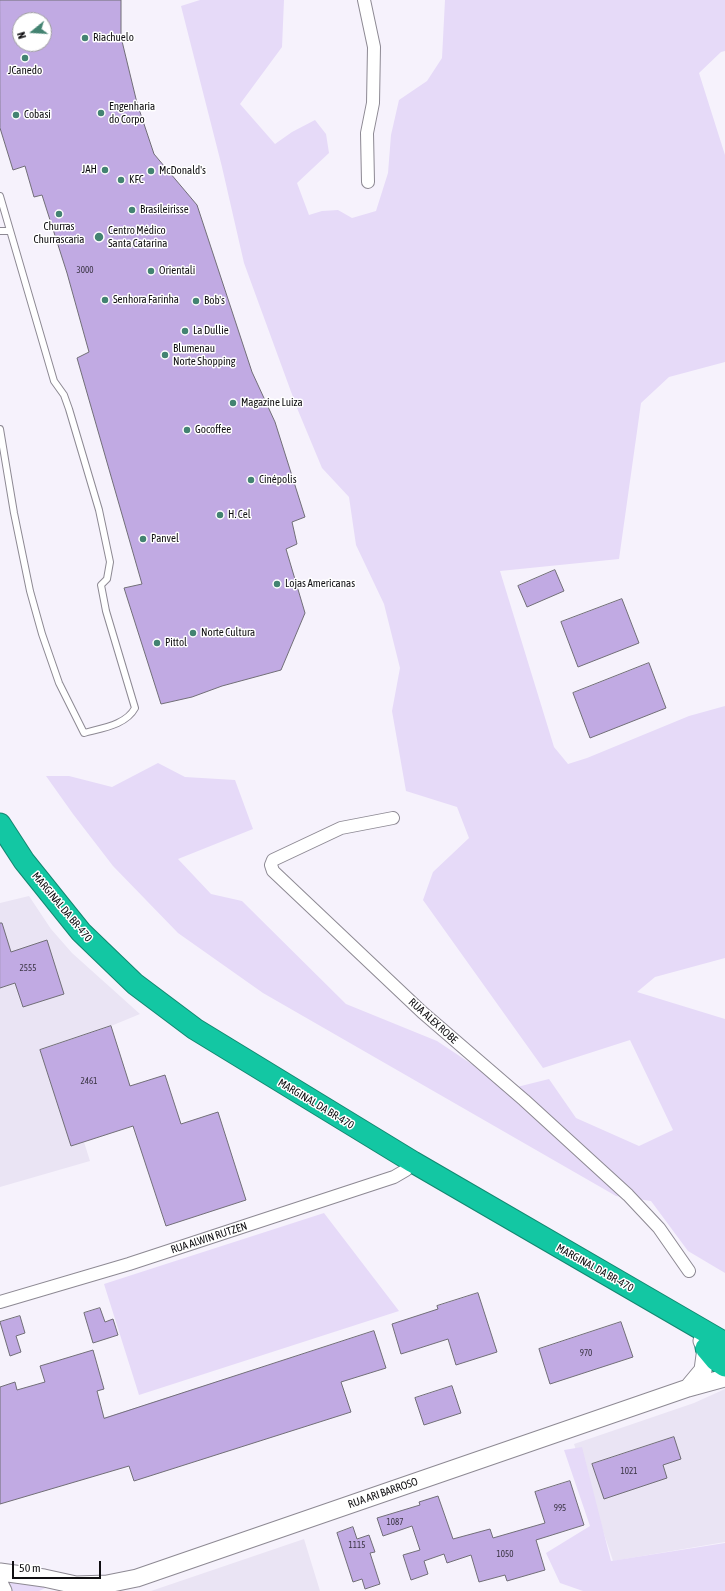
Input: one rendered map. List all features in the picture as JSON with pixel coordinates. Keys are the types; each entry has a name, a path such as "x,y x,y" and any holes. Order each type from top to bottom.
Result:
{"highway":[{"name":"MARGINAL DA BR-470","path":"0,824 24,861 81,932 146,993 202,1033 412,1162 685,1319 716,1345 716,1360 725,1366"}],"street":[{"path":"364,0 374,47 373,103 367,133 368,182"},
{"name":"RUA ALEX ROBE","path":"393,818 341,828 273,860 271,864 273,871 422,1012 524,1100 628,1195 659,1228 690,1271"},
{"name":"RUA ALWIN RUTZEN","path":"0,1302 129,1264 394,1177 406,1170 412,1162"},
{"path":"688,1388 703,1370 716,1345"},
{"name":"RUA ARI BARROSO","path":"0,1572 44,1578 76,1585 107,1584 137,1578 688,1388 725,1378"},
{"path":"0,1585 3,1591"},
{"name":"RUA ARI BARROSO","path":"56,1591 76,1585"}],"lane":[{"path":"0,196 54,381 64,395 69,409 99,510 110,562 107,579 101,585 108,618 135,708 131,716 124,720 84,734 49,659 30,591 10,493 0,429"},
{"path":"0,220 6,217"},
{"path":"0,231 10,231"}],"shaded area":[{"path":"200,0 284,0 282,47 240,104 275,144 292,132 315,120 326,134 329,153 297,183 309,215 322,211 338,210 352,218 376,211 388,173 391,135 399,100 427,81 442,58 445,0 725,0 725,51 721,52 699,73 725,155 725,362 669,377 641,403 619,559 500,571 554,747 568,764 587,758 689,716 725,706 725,958 655,977 637,992 725,1019 725,1273 688,1251 651,1201 616,1196 263,993 178,933 113,866 46,776 69,776 112,787 158,763 185,777 235,780 253,829 178,859 211,894 242,901 346,1004 437,1041 509,1089 549,1079 576,1118 639,1146 673,1130 630,1040 543,1068 423,900 433,872 469,838 457,807 406,791 392,711 400,668 384,604 356,545 349,497 322,468 297,408 244,263 222,167 181,6"},
{"path":"29,896 51,929 72,953 140,1014 111,1026 40,1050 71,1146 84,1142 90,1161 0,1187 0,903"},
{"path":"324,1213 399,1311 139,1395 104,1284"},
{"path":"725,1389 725,1542 613,1561 574,1444 694,1403"},
{"path":"582,1447 611,1561 725,1543 725,1591 583,1591 560,1583 546,1553 590,1526 564,1450"},
{"path":"304,1539 320,1591 151,1591"},
{"path":"6,1578 52,1585 39,1591 11,1591"}],"building":[{"name":"Blumenau Norte Shopping","path":"0,0 121,0 121,37 137,103 154,154 197,205 252,372 275,422 305,517 292,522 297,544 286,549 305,613 281,670 222,686 192,697 161,704 124,588 142,584 77,358 89,352 67,273 42,195 34,197 25,166 13,170 0,128"},
{"path":"555,570 564,591 527,607 518,586"},
{"path":"622,599 639,643 578,667 561,622"},
{"path":"649,663 666,708 590,738 573,693"},
{"path":"0,923 2,923 11,952 47,940 64,994 23,1007 15,983 0,988"},
{"path":"111,1026 130,1086 165,1075 181,1124 218,1112 246,1200 166,1226 133,1126 71,1146 40,1050"},
{"path":"478,1293 497,1352 456,1365 448,1339 401,1354 392,1324 438,1309 437,1306"},
{"path":"100,1308 105,1322 113,1319 118,1335 93,1343 84,1313"},
{"path":"20,1316 25,1333 16,1336 21,1352 10,1356 0,1322"},
{"path":"621,1322 633,1357 550,1384 539,1349"},
{"path":"374,1331 386,1368 341,1382 351,1412 134,1481 129,1466 0,1504 0,1387 15,1382 17,1390 45,1382 40,1366 93,1350 104,1389 97,1391 104,1418"},
{"path":"452,1386 461,1413 424,1425 415,1398"},
{"path":"674,1437 681,1459 663,1465 667,1478 604,1499 592,1464"},
{"path":"570,1481 584,1525 536,1540 545,1570 507,1581 505,1575 479,1582 471,1555 447,1563 444,1554 424,1561 428,1574 411,1580 403,1555 420,1550 412,1526 383,1536 377,1518 420,1505 419,1502 438,1496 453,1539 490,1529 493,1538 545,1523 535,1492"},
{"path":"353,1527 357,1539 369,1535 375,1552 370,1553 380,1584 365,1589 362,1579 353,1582 337,1533"}],"place":[{"name":"Riachuelo","path":"85,38"},
{"name":"JCanedo","path":"25,58"},
{"name":"Engenharia do Corpo","path":"101,113"},
{"name":"Cobasi","path":"16,115"},
{"name":"JAH","path":"105,170"},
{"name":"McDonald's","path":"151,171"},
{"name":"KFC","path":"121,180"},
{"name":"Brasileirisse","path":"132,210"},
{"name":"Churras Churrascaria","path":"59,214"},
{"name":"Centro Médico Santa Catarina","path":"99,237"},
{"name":"Orientali","path":"151,271"},
{"name":"Senhora Farinha","path":"105,300"},
{"name":"Bob's","path":"196,301"},
{"name":"La Dullie","path":"185,331"},
{"name":"Blumenau Norte Shopping","path":"165,355"},
{"name":"Magazine Luiza","path":"233,403"},
{"name":"Gocoffee","path":"187,430"},
{"name":"Cinépolis","path":"251,480"},
{"name":"H. Cel","path":"220,515"},
{"name":"Panvel","path":"143,539"},
{"name":"Lojas Americanas","path":"277,584"},
{"name":"Norte Cultura","path":"193,633"},
{"name":"Pittol","path":"157,643"}]}
